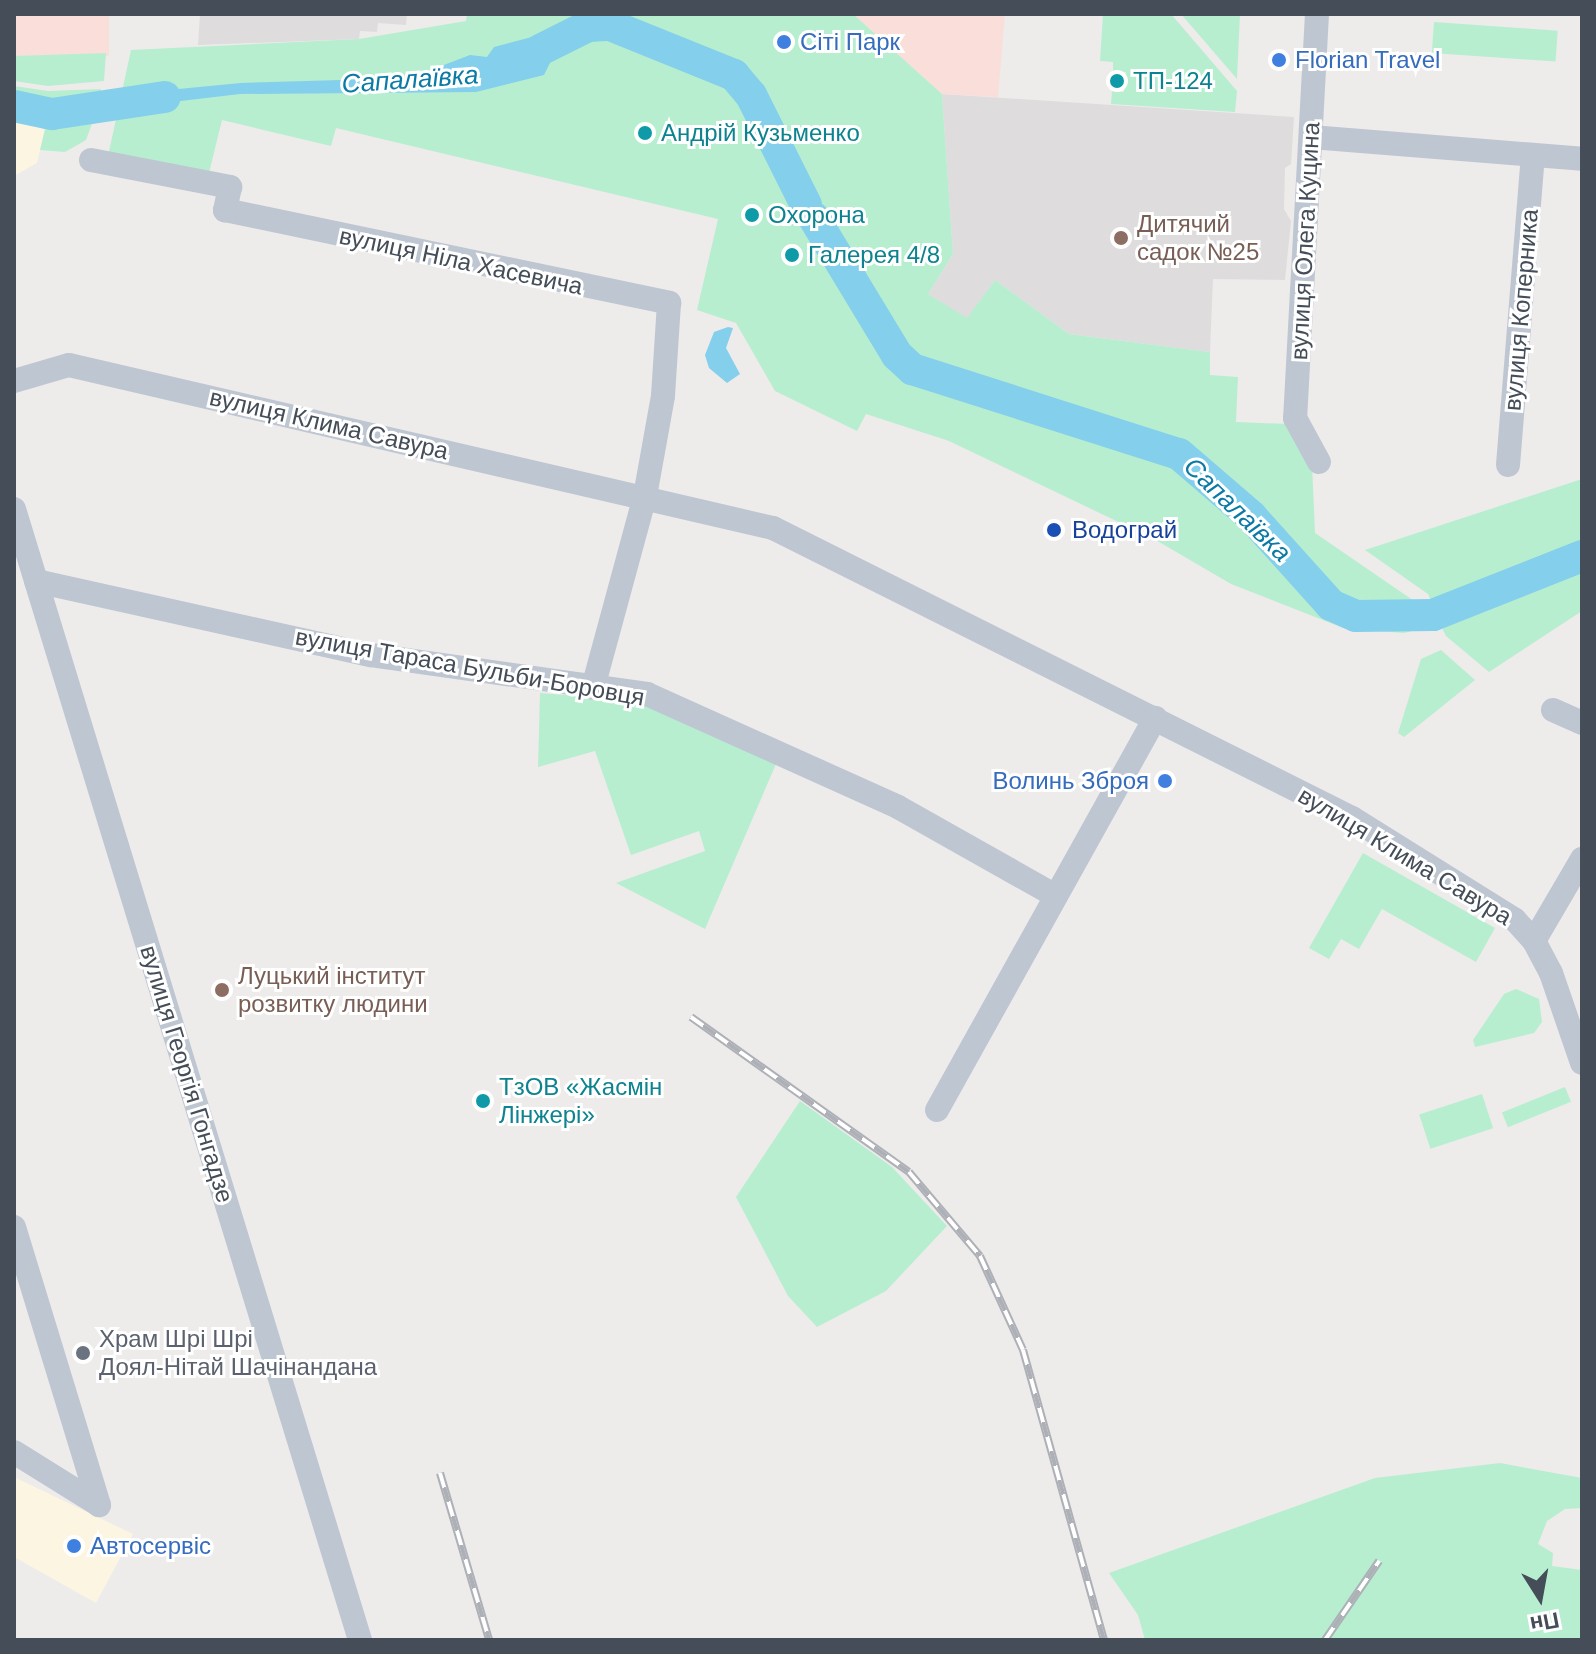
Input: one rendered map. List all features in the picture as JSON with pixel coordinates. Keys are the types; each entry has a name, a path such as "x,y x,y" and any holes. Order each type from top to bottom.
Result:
{"street":[{"name":"вулиця Олега Куцина","path":"1317,14 1295,418 1319,462"},
{"path":"1311,137 1582,159"},
{"name":"вулиця Коперника","path":"1508,465 1533,155"},
{"name":"вулиця Ніла Хасевича","path":"91,160 230,187 225,210 669,303 663,396 645,496"},
{"name":"вулиця Клима Савура","path":"14,381 69,365 773,528 1352,818 1515,920 1534,941 1582,1062"},
{"path":"593,688 645,496"},
{"name":"вулиця Георгія Гонгадзе","path":"14,509 360,1640"},
{"name":"вулиця Тараса Бульби-Боровця","path":"36,581 371,655 647,694 898,807 1056,896"},
{"path":"1553,710 1582,723"},
{"path":"937,1110 1155,718"},
{"path":"1534,941 1582,859"},
{"path":"14,1227 99,1505 14,1452"}],"shaded area":[{"path":"14,14 109,14 109,56 14,56"},
{"path":"200,14 407,14 406,25 378,23 377,32 360,31 359,39 198,45"},
{"path":"853,14 1005,14 998,97 942,94"},
{"name":"Дитячий садок №25","path":"942,94 1294,117 1291,164 1285,168 1284,209 1291,221 1285,280 1213,279 1210,352 1069,334 995,280 967,319 928,294 953,254"},
{"path":"14,121 45,129 37,163 14,176"},
{"name":"Автосервіс","path":"14,1477 133,1534 96,1603 14,1557"}],"green space":[{"path":"467,14 853,14 942,94 953,254 928,294 967,318 995,280 1069,334 1210,352 1210,375 1238,377 1236,422 1288,424 1312,463 1315,533 1420,605 1432,603 1428,594 1365,550 1582,479 1582,611 1489,672 1446,636 1440,624 1404,633 1343,628 1231,584 1154,539 949,441 866,414 857,431 775,391 736,323 697,310 718,219 336,128 331,146 222,120 209,173 108,156 131,50 359,39 466,21"},
{"path":"1103,14 1171,14 1237,91 1235,112 1111,104 1112,91 1124,92 1126,72 1113,71 1113,62 1100,61"},
{"path":"1181,14 1240,14 1237,79"},
{"path":"1434,22 1558,31 1556,62 1432,53"},
{"path":"106,53 104,81 48,86 14,81 14,56"},
{"path":"14,86 48,91 101,89 99,101 52,108 14,101"},
{"path":"14,111 53,119 95,115 86,140 65,152 40,150 45,129 14,121"},
{"path":"1441,650 1475,680 1404,737 1398,733 1421,659"},
{"path":"540,693 644,701 776,764 705,929 616,883 705,851 699,831 631,855 595,751 538,767"},
{"path":"1363,853 1495,928 1476,962 1382,909 1359,949 1341,939 1329,959 1309,948"},
{"path":"1516,989 1539,999 1542,1022 1534,1033 1475,1047 1473,1040 1504,994"},
{"path":"1565,1087 1571,1102 1508,1127 1502,1112"},
{"path":"1482,1094 1493,1128 1430,1149 1419,1114"},
{"path":"800,1101 892,1167 947,1226 886,1291 817,1327 788,1296 736,1197"},
{"path":"1500,1463 1582,1478 1582,1508 1565,1509 1547,1521 1538,1544 1553,1553 1552,1566 1582,1570 1582,1640 1145,1640 1138,1615 1109,1573 1375,1478"}],"water":[{"path":"578,25 579,32 561,41 544,75 476,92 240,94 121,108 126,94 241,83 410,78 470,55 487,57 494,47"},
{"path":"14,101 52,108 99,101 95,115 53,119 14,111"},
{"path":"733,328 726,348 740,374 727,383 709,368 705,355 714,332"}],"waterway":[{"name":"Сапалаївка","path":"540,50 588,26 610,25 734,75 751,95 806,205"},
{"name":"Сапалаївка","path":"14,106 52,114 165,97"},
{"name":"Сапалаївка","path":"814,218 897,355 912,369 1179,454 1251,516 1331,605 1356,616 1433,615 1582,556"}],"railway":[{"path":"691,1017 909,1172 980,1256 1023,1350 1104,1640"},
{"path":"440,1473 489,1640"},
{"path":"1325,1640 1379,1561"}],"place":[{"name":"Сіті Парк","path":"784,42"},
{"name":"Florian Travel","path":"1279,60"},
{"name":"ТП-124","path":"1117,81"},
{"name":"Андрій Кузьменко","path":"645,133"},
{"name":"Охорона","path":"752,215"},
{"name":"Дитячий садок №25","path":"1121,238"},
{"name":"Галерея 4/8","path":"792,255"},
{"name":"Водограй","path":"1054,530"},
{"name":"Волинь Зброя","path":"1165,781"},
{"name":"Луцький інститут розвитку людини","path":"222,990"},
{"name":"ТзОВ «Жасмін Лінжері»","path":"483,1101"},
{"name":"Храм Шрі Шрі Доял-Нітай Шачінандана","path":"83,1353"},
{"name":"Автосервіс","path":"74,1546"}]}
